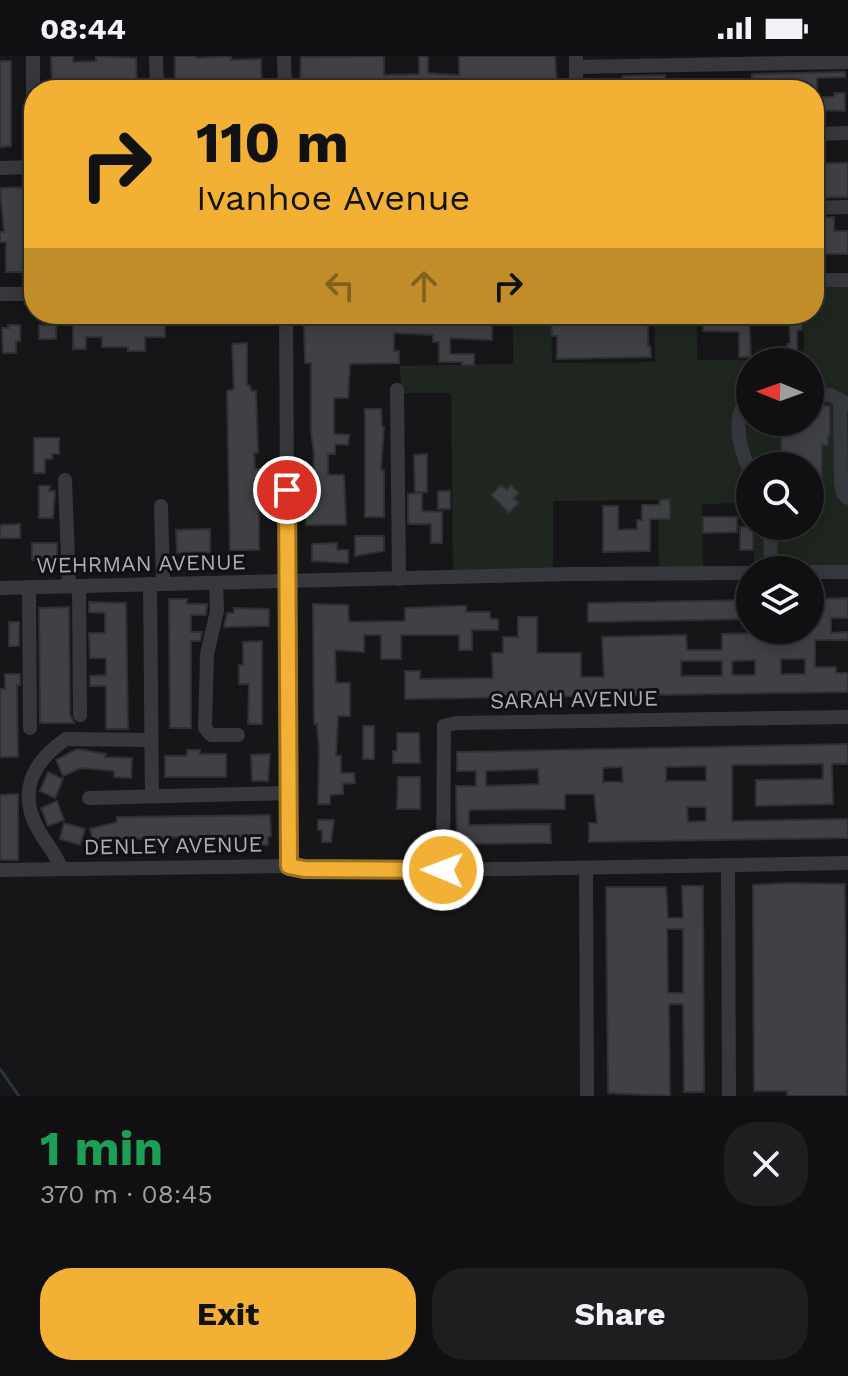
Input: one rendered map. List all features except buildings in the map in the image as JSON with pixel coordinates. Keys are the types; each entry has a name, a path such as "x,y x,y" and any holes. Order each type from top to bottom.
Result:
{"street":[{"path":"33,56 33,80"},
{"path":"156,56 157,80"},
{"path":"284,56 285,80"},
{"path":"576,62 848,62"},
{"path":"824,134 848,133"},
{"path":"0,168 24,167"},
{"path":"824,208 848,207"},
{"path":"824,280 848,280"},
{"path":"0,294 24,294"},
{"path":"286,324 289,866"},
{"path":"397,390 399,579"},
{"path":"824,395 844,402 841,482 843,493 848,498"},
{"path":"65,480 80,715"},
{"path":"152,796 151,740 161,506"},
{"path":"824,572 848,572"},
{"name":"WEHRMAN AVENUE","path":"0,588 571,574 736,573"},
{"path":"216,583 217,611 207,654 205,728 211,735 238,735"},
{"path":"29,587 30,728"},
{"name":"SARAH AVENUE","path":"443,870 444,726 456,723 848,717"},
{"path":"61,869 57,855 42,837 33,818 29,797 31,775 39,762 66,739 151,740"},
{"path":"89,798 289,793"},
{"name":"DENLEY AVENUE","path":"0,870 289,866 304,869 443,870 848,863"},
{"path":"728,866 729,1096"},
{"path":"586,868 587,1096"}],"shaded area":[{"path":"824,286 848,286 848,565 824,565 824,556 754,556 753,540 824,540 824,452 736,452 736,503 702,504 703,567 659,568 658,500 553,501 553,569 453,570 451,393 401,393 400,366 513,364 513,324 551,324 552,363 655,362 655,324 697,324 697,360 736,360 736,436 824,436 824,348 804,348 804,324 824,324"}],"waterway":[{"path":"0,1069 19,1096"}],"route":[{"path":"287,490 289,866 304,869 443,870"}]}
